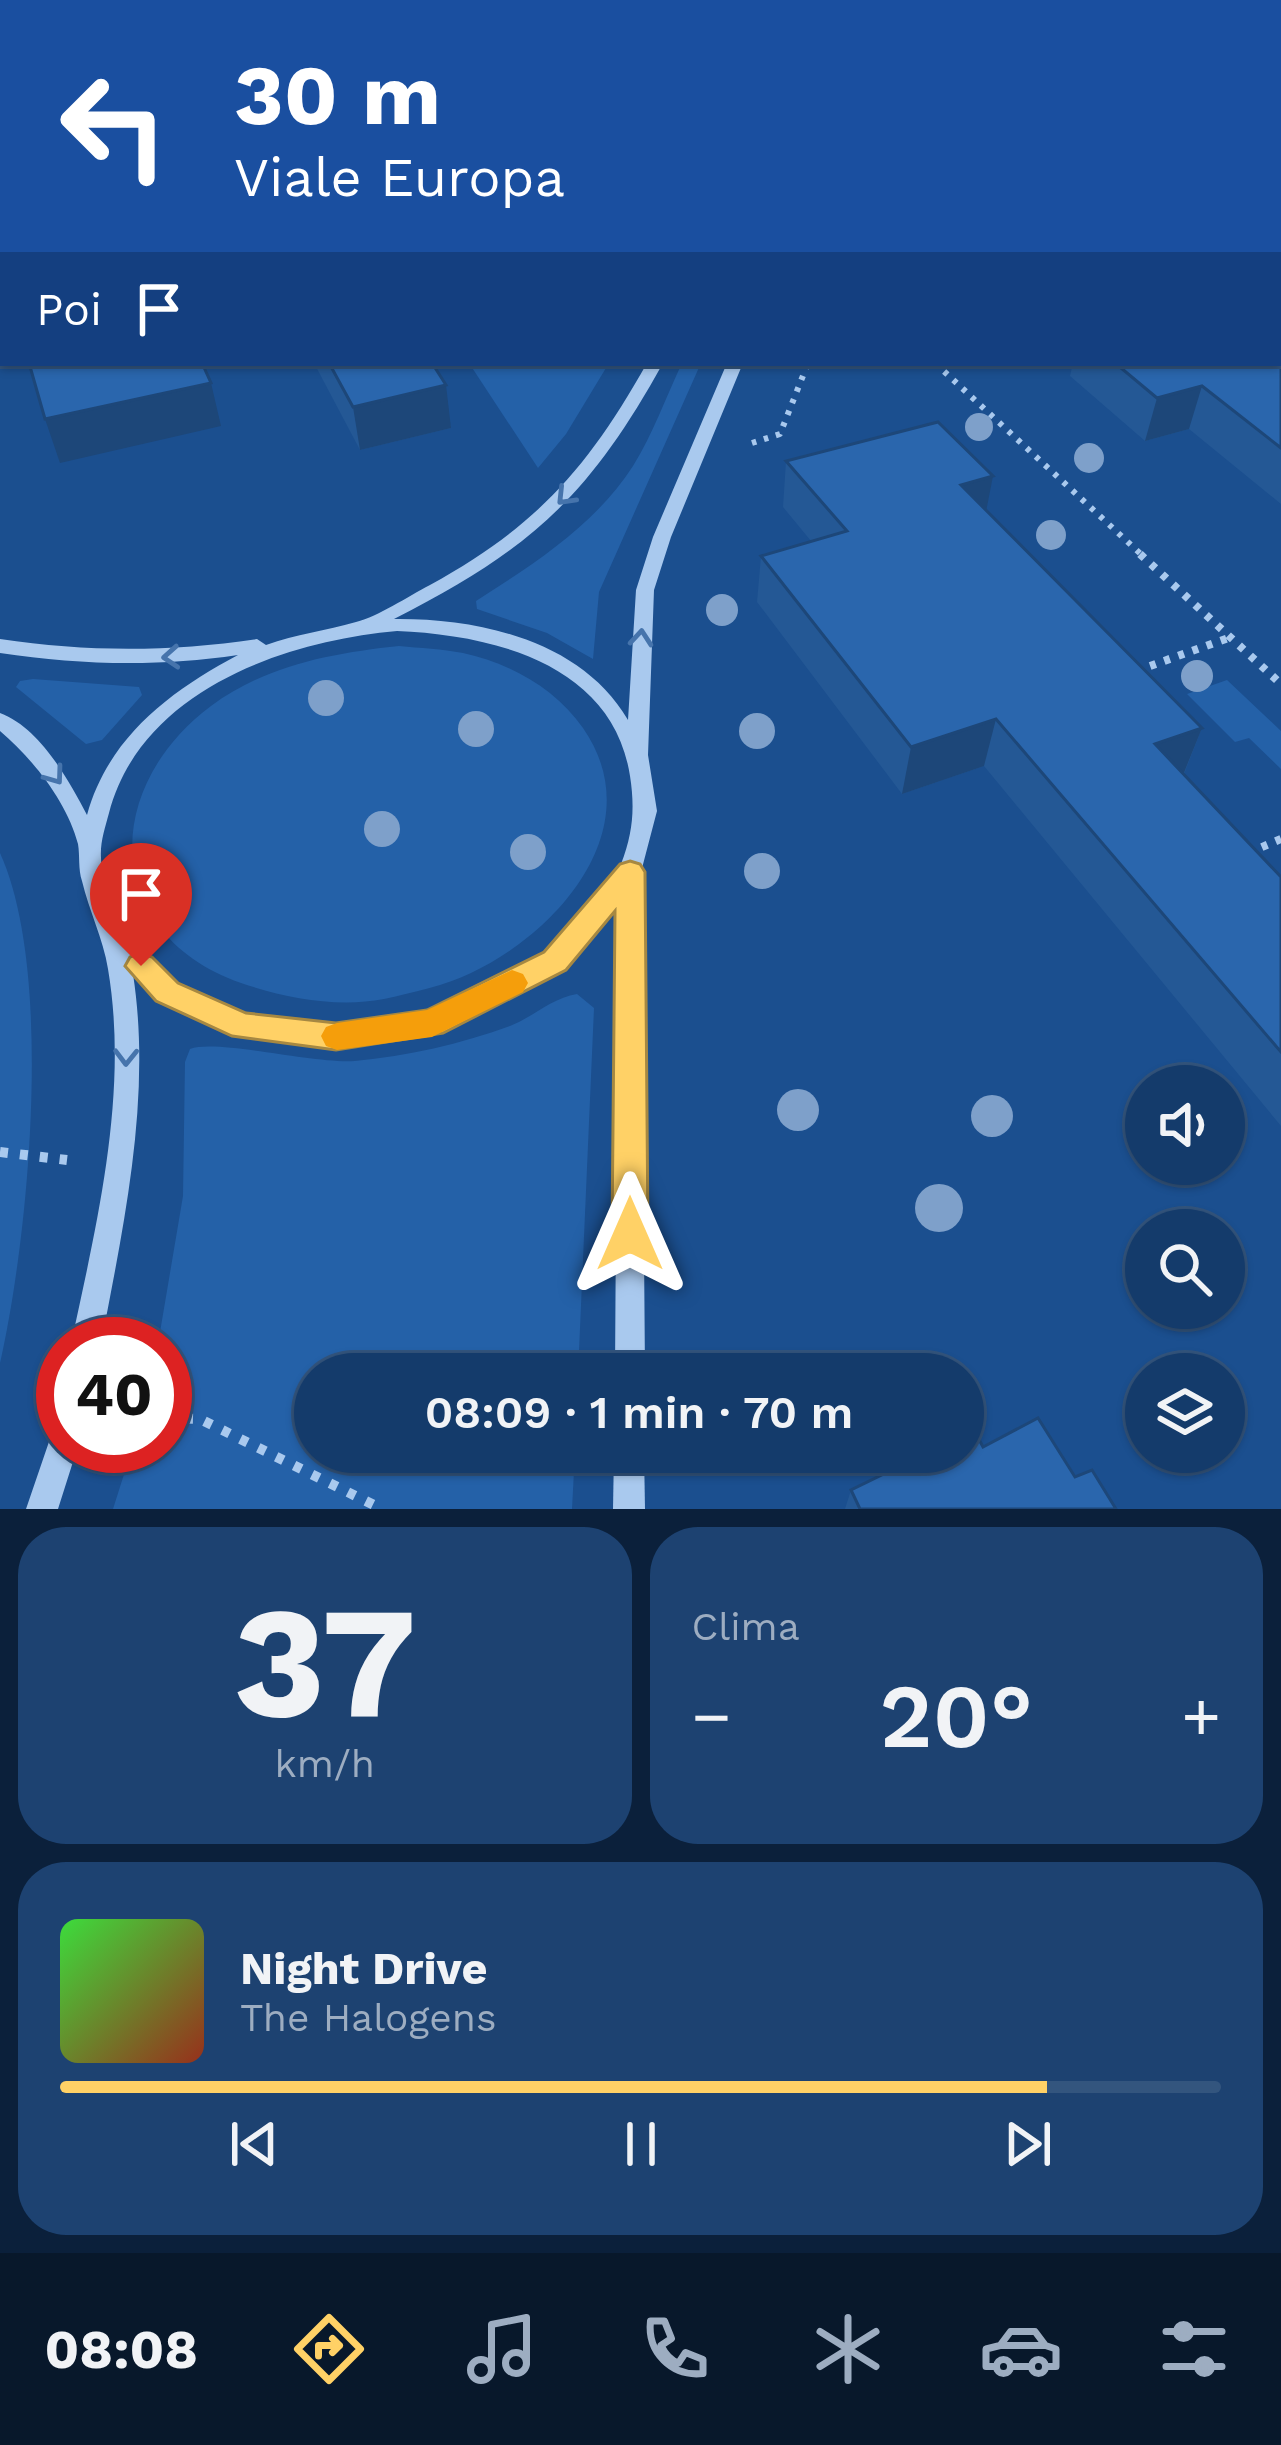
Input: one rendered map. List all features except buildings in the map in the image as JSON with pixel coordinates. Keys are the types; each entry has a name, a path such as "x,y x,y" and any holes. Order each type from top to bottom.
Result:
{"street":[{"path":"364,626 455,582 529,532 570,494 634,403 653,366"},
{"path":"630,1353 630,872 646,811 638,754 645,590 662,537 734,366"},
{"path":"0,646 110,659 169,658 364,626 436,625 503,638 562,665 608,704 638,754"},
{"path":"89,845 110,779 152,720 214,674 287,642"},
{"path":"0,720 47,764 66,791 89,845 94,894 115,940 127,1042 123,1163 92,1317"},
{"path":"115,940 167,992 243,1026 356,1034 432,1023 555,961 630,872"},
{"path":"42,1509 54,1473"},
{"path":"629,1473 629,1509"}],"path":[{"path":"780,434 807,366"},
{"path":"938,366 1281,683"},
{"path":"1118,678 1231,637"},
{"path":"1244,854 1281,839"},
{"path":"192,1419 382,1509"}],"shaded area":[{"path":"471,366 607,366 566,434 538,468"},
{"path":"681,366 700,366 599,592 593,659 547,633 477,609 476,601 562,542 601,507 647,441"},
{"path":"399,646 463,653 498,663 546,690 572,714 601,765 607,802 601,838 586,872 536,931 504,954 461,977 395,997 330,1002 293,997 241,983 196,960 162,931 142,896 133,857 135,817 149,777 175,740 211,706 254,680 301,663"},
{"path":"1227,680 1281,731 1281,769 1249,738 1235,742 1187,694"},
{"path":"20,681 139,687 142,695 102,740 86,744 16,687"},
{"path":"0,853 17,904 27,965 31,1105 20,1246 0,1363"},
{"path":"577,994 594,1008 579,1353 294,1353 294,1473 574,1473 572,1509 113,1509 124,1473 192,1473 192,1317 163,1317 183,1196 185,1062 190,1049 222,1047 337,1061 375,1059 491,1032"}],"slow traffic":[{"path":"337,1036 432,1023 512,983"}],"route":[{"path":"141,966 167,992 243,1026 336,1036 432,1023 555,961 630,872 630,1234"}]}
